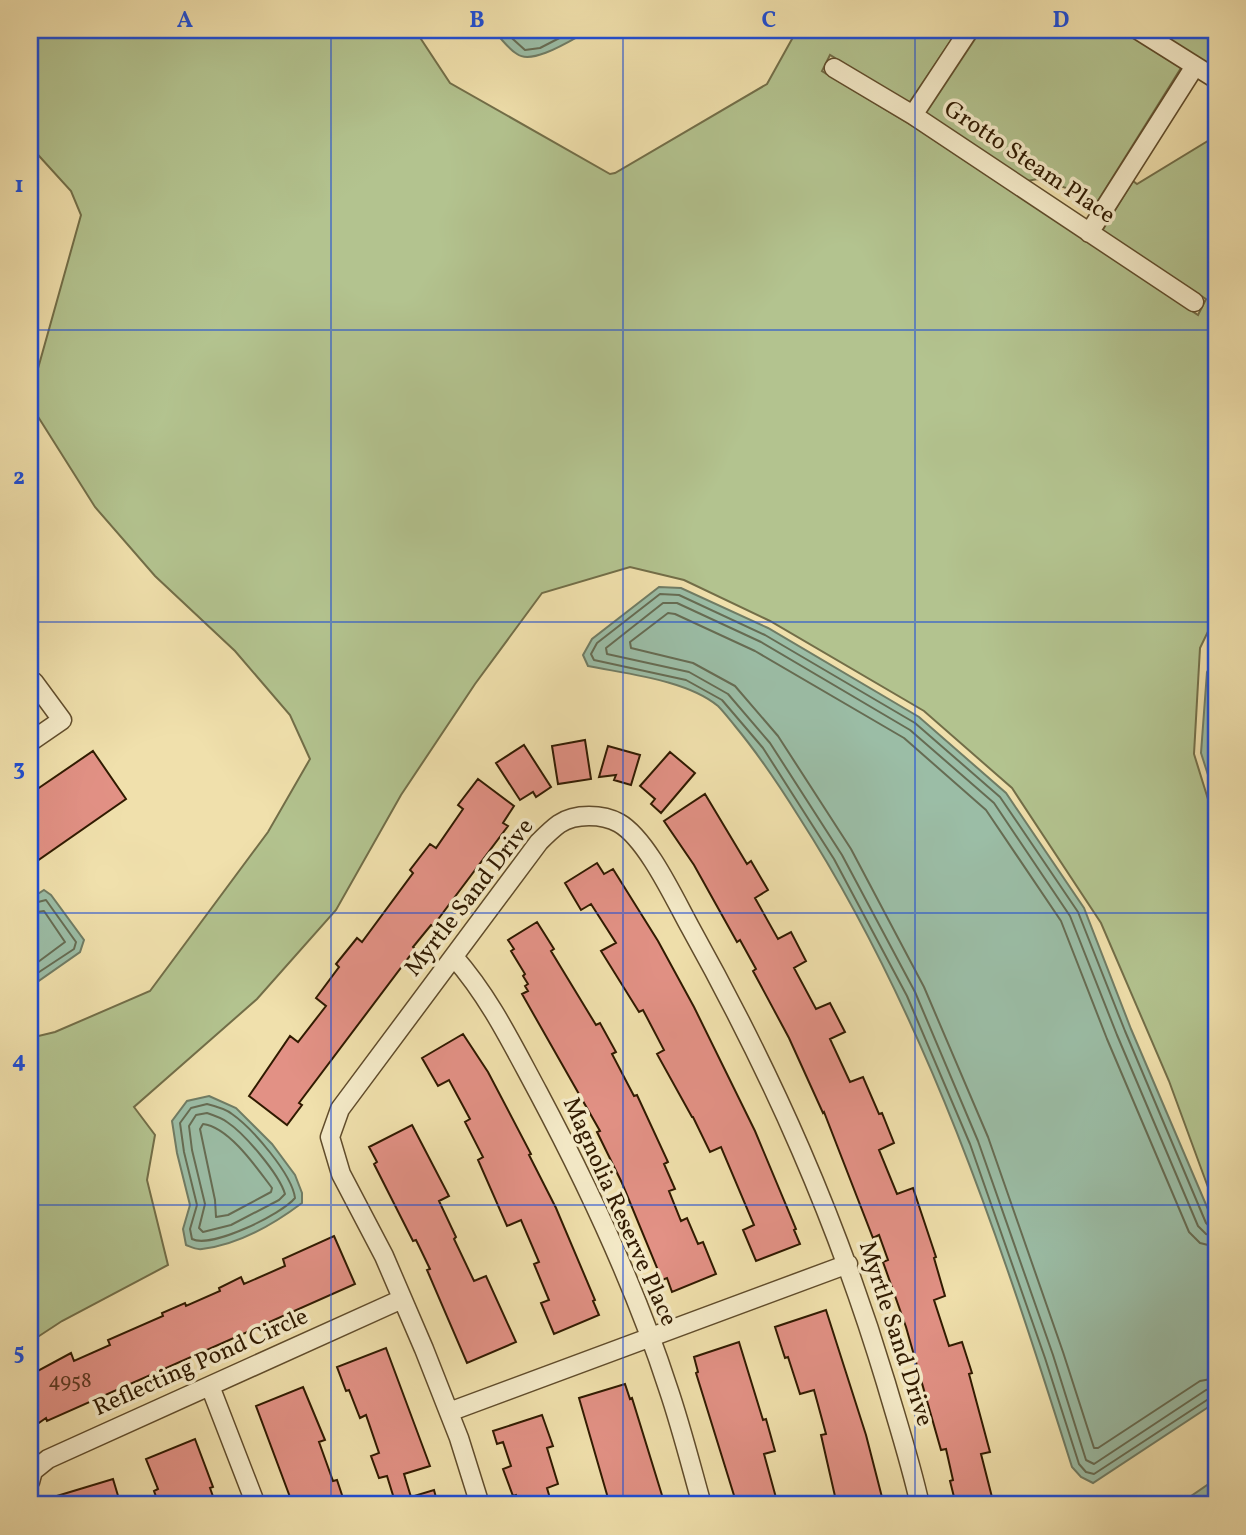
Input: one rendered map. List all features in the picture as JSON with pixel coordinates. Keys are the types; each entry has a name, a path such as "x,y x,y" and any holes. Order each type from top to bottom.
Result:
{"street":[{"path":"913,115 969,30"},
{"path":"1138,30 1216,79"},
{"path":"1089,233 1195,66"},
{"name":"Grotto Steam Place","path":"834,68 913,115 1194,302"},
{"path":"30,684 34,682 62,719 30,742"},
{"name":"Myrtle Sand Drive","path":"480,1505 449,1412 383,1256 341,1174 330,1138 340,1109 539,842 560,823 579,817 599,816 621,824 641,844 662,876 752,1042 794,1131 848,1264 914,1475 920,1505"},
{"name":"Magnolia Reserve Place","path":"454,957 478,984 555,1124 594,1205 668,1387 702,1505"},
{"path":"449,1412 848,1264"},
{"name":"Reflecting Pond Circle","path":"30,1482 33,1471 48,1459 402,1299"},
{"path":"210,1385 256,1505"}],"shaded area":[{"path":"30,30 415,30 450,83 610,174 767,84 797,30 958,30 909,103 830,55 822,71 916,128 1198,315 1206,299 1102,231 1133,181 1137,184 1216,136 1216,615 1200,648 1194,754 1216,825 1216,1209 1169,1081 1101,923 1012,788 924,711 770,621 684,580 630,567 542,593 475,684 401,795 336,910 257,999 134,1107 155,1135 147,1180 168,1265 62,1321 30,1342 30,1038 55,1032 150,991 268,832 310,759 290,715 235,651 155,576 95,507 30,404 81,215 71,191 30,146"},
{"path":"981,30 1121,30 1181,68 1091,212 1079,192 1038,179 1027,181 926,113"},
{"path":"1155,30 1216,30 1216,69"}],"water":[{"path":"492,30 590,30 554,50 524,57 513,52"},
{"path":"659,587 681,588 768,628 919,717 1006,793 1084,908 1131,1029 1216,1228 1216,1402 1093,1483 1081,1477 1072,1467 988,1215 923,1051 886,971 845,893 799,817 761,759 718,706 705,697 674,684 588,666 583,655 592,639"},
{"path":"1216,658 1216,800 1201,753 1207,672"},
{"path":"44,890 51,895 84,940 80,952 30,987 30,899"},
{"path":"209,1096 236,1108 272,1144 295,1175 302,1193 302,1203 267,1226 242,1238 215,1247 198,1249 186,1245 183,1229 190,1205 172,1121 187,1101"},
{"path":"1216,1479 1216,1505 1178,1505"}],"building":[{"path":"585,740 591,779 558,784 552,746"},
{"path":"524,745 551,787 536,797 533,792 520,800 496,763"},
{"path":"608,746 640,755 631,785 614,780 616,775 599,777"},
{"path":"93,751 126,799 37,861 30,851 30,794"},
{"path":"670,752 695,773 661,813 651,804 655,799 640,786"},
{"path":"478,779 514,806 503,823 508,826 433,926 431,925 413,947 415,949 299,1103 302,1105 287,1125 249,1096 290,1036 298,1042 326,1006 316,998 339,967 336,964 357,938 362,942 413,873 410,870 430,844 436,848 463,809 458,805"},
{"path":"705,794 747,864 751,861 768,890 755,898 778,939 791,932 806,961 794,968 816,1009 830,1003 845,1032 830,1039 850,1082 863,1077 879,1114 882,1113 894,1143 879,1150 897,1194 913,1188 936,1257 934,1258 945,1296 934,1300 949,1346 962,1342 972,1373 969,1374 990,1452 981,1454 994,1505 956,1505 946,1449 941,1450 906,1327 883,1262 888,1260 879,1235 873,1238 824,1112 753,971 756,969 740,940 737,942 694,865 664,821"},
{"path":"597,863 604,874 613,869 658,941 694,1007 755,1131 800,1244 756,1261 743,1230 754,1225 721,1147 710,1152 657,1054 664,1050 643,1010 639,1012 601,951 616,943 591,904 581,910 565,883"},
{"path":"537,922 554,949 551,951 596,1025 600,1023 616,1052 612,1054 634,1096 637,1095 668,1162 664,1164 675,1189 669,1191 681,1221 687,1218 698,1244 703,1242 716,1274 672,1292 667,1278 662,1280 622,1183 597,1132 600,1131 522,994 528,991 525,986 528,984 508,940"},
{"path":"463,1034 488,1072 531,1154 529,1155 556,1208 595,1300 593,1301 599,1315 554,1334 541,1303 549,1300 534,1264 539,1262 521,1220 507,1226 478,1160 483,1157 465,1122 470,1119 449,1080 438,1086 422,1058"},
{"path":"412,1125 449,1196 439,1201 474,1281 486,1276 516,1342 467,1363 427,1270 430,1269 374,1164 377,1162 369,1147"},
{"path":"334,1236 355,1284 47,1421 46,1418 30,1429 30,1375 71,1353 74,1361 110,1345 108,1340 163,1316 162,1313 220,1291 219,1288 241,1277 244,1284 285,1266 283,1259"},
{"path":"826,1310 866,1435 884,1505 837,1505 821,1435 826,1434 814,1390 800,1394 775,1327"},
{"path":"739,1342 775,1451 764,1454 778,1505 737,1505 696,1373 698,1372 694,1357"},
{"path":"386,1348 430,1466 404,1474 411,1497 434,1490 438,1505 396,1505 387,1476 379,1478 371,1456 379,1453 366,1415 360,1418 337,1367"},
{"path":"625,1384 630,1399 632,1398 665,1505 610,1505 579,1398"},
{"path":"303,1387 325,1440 319,1442 333,1481 337,1480 344,1501 330,1505 293,1505 256,1406"},
{"path":"542,1415 553,1446 547,1448 558,1484 547,1488 552,1505 519,1505 503,1469 511,1466 503,1442 497,1444 493,1431"},
{"path":"195,1439 213,1487 210,1488 216,1505 159,1505 154,1491 158,1489 146,1459"},
{"path":"113,1479 119,1499 100,1505 38,1505 37,1502"}]}
